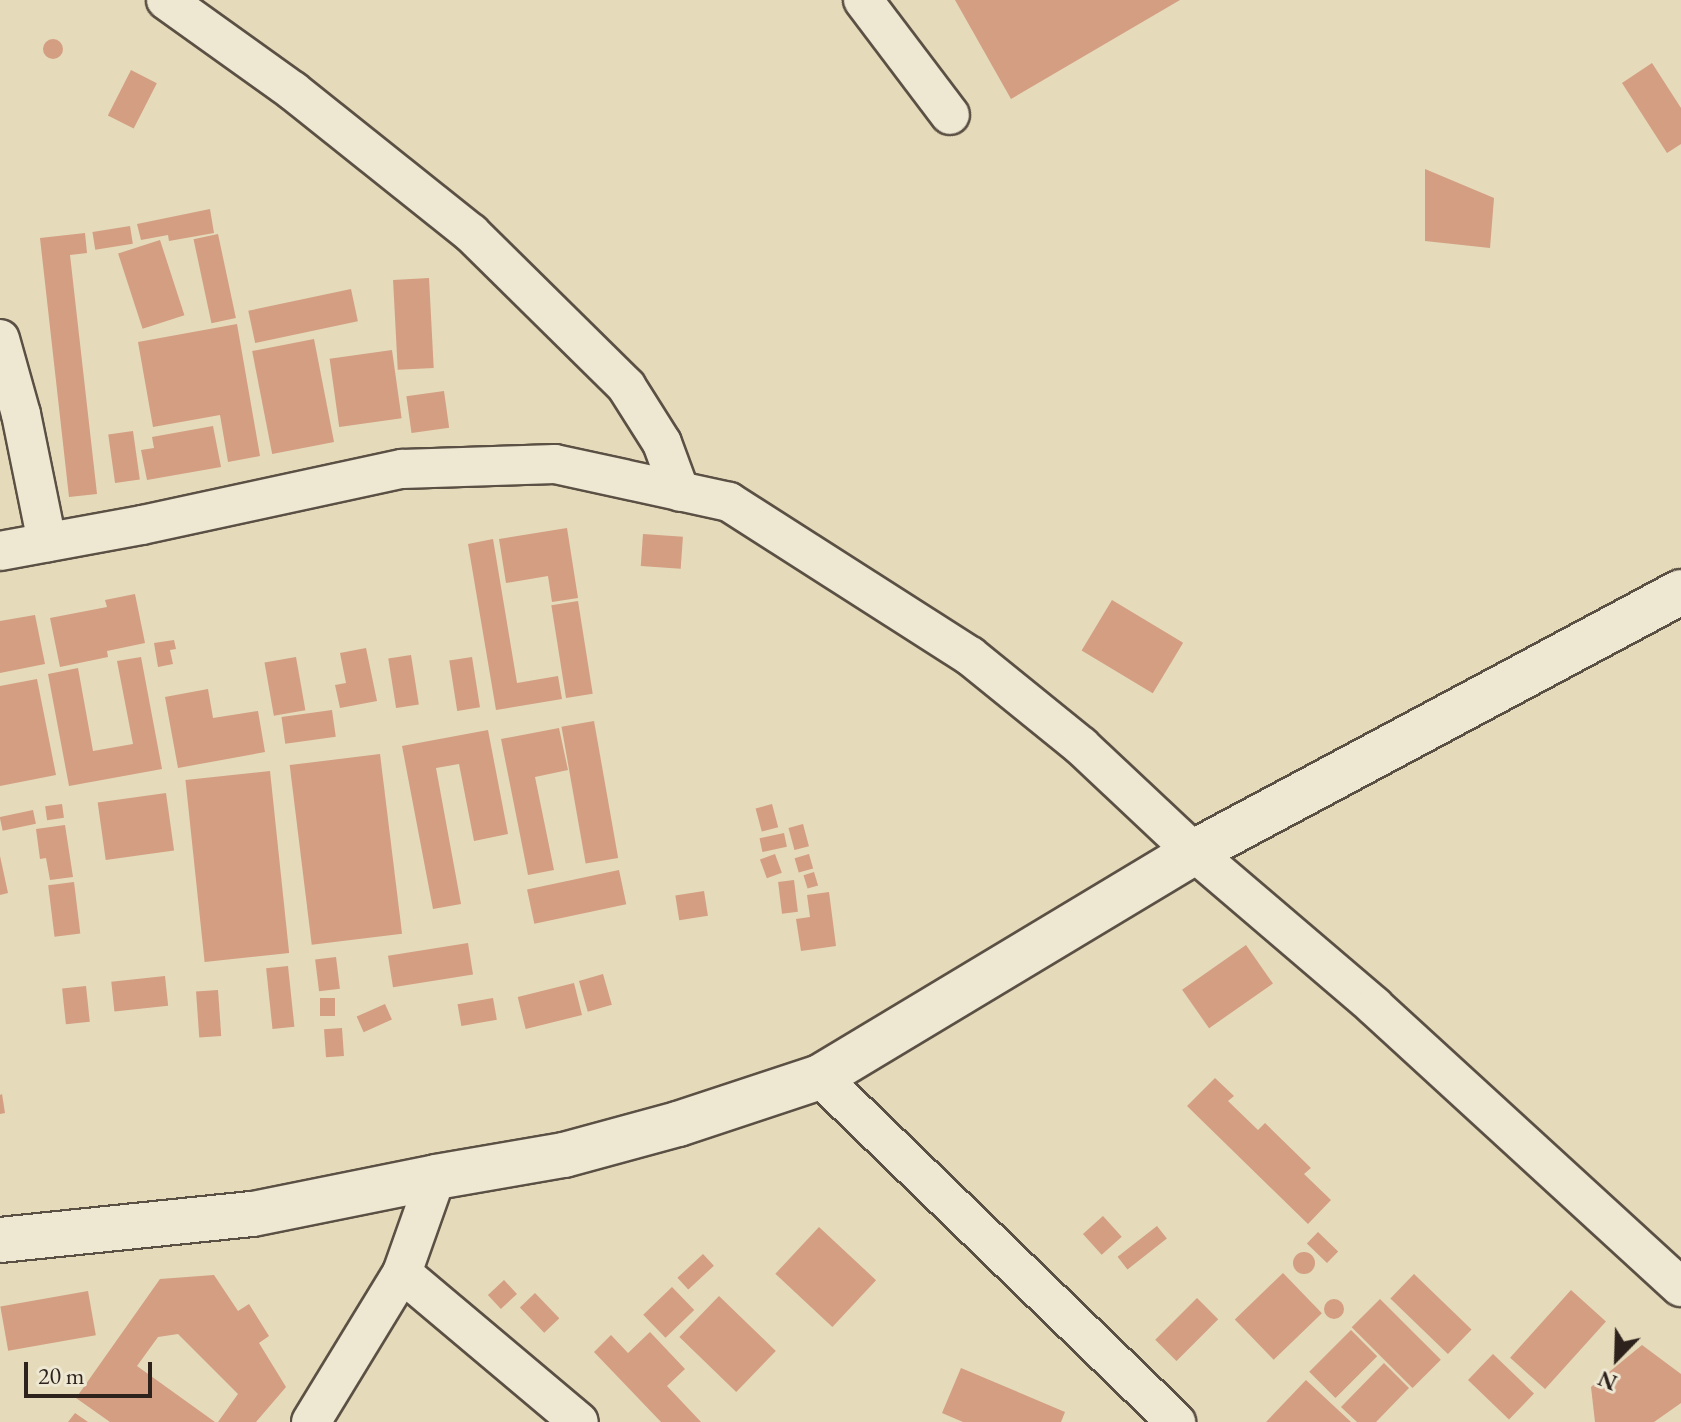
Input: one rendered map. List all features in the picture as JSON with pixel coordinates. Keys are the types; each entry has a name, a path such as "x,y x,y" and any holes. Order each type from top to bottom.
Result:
{"main road":[{"path":"0,1240 253,1214 564,1155 678,1124 820,1077 1194,852 1681,592"}],"street":[{"path":"166,0 293,91 471,233 626,386 662,443 680,492"},
{"path":"863,0 950,115"},
{"path":"0,339 21,414 47,542"},
{"path":"0,551 402,469 555,464 729,502 970,656 1081,746 1194,852 1374,1006 1681,1287"},
{"path":"820,1077 1176,1422"},
{"path":"311,1422 402,1273 436,1177"},
{"path":"402,1273 579,1422"}],"building":[{"path":"955,0 1180,0 1011,99"},
{"path":"53,39 60,42 63,49 60,56 53,59 46,56 43,49 46,42"},
{"path":"1652,63 1681,108 1681,144 1667,153 1622,83"},
{"path":"131,70 157,83 134,129 108,115"},
{"path":"1425,169 1494,198 1490,248 1425,241"},
{"path":"210,209 214,233 169,241 168,235 141,240 137,224"},
{"path":"130,226 133,244 95,250 92,232"},
{"path":"85,233 87,253 70,255 97,494 69,497 40,238"},
{"path":"218,234 236,318 211,323 194,239"},
{"path":"160,240 184,315 143,329 118,254"},
{"path":"429,278 434,368 398,370 393,280"},
{"path":"351,289 358,321 255,343 248,311"},
{"path":"237,324 260,456 228,462 220,415 153,427 138,342"},
{"path":"314,339 334,442 272,454 252,351"},
{"path":"392,350 402,418 339,427 330,359"},
{"path":"444,391 449,428 412,433 406,396"},
{"path":"213,426 221,467 147,480 141,450 154,448 152,437"},
{"path":"133,431 140,480 115,483 108,434"},
{"path":"567,528 578,598 552,602 548,576 506,583 499,539"},
{"path":"643,534 683,537 681,569 641,566"},
{"path":"493,539 517,683 558,676 562,699 496,710 468,544"},
{"path":"135,594 145,643 107,651 108,657 60,667 50,618 107,607 105,600"},
{"path":"1112,600 1183,643 1153,693 1082,651"},
{"path":"578,601 593,694 566,698 551,605"},
{"path":"35,615 45,664 0,673 0,621"},
{"path":"174,640 176,649 170,650 173,664 158,667 154,643"},
{"path":"366,648 377,701 340,708 335,685 346,683 340,653"},
{"path":"411,655 419,704 396,708 388,659"},
{"path":"141,657 162,769 69,786 48,674 78,668 93,751 133,744 117,661"},
{"path":"296,657 305,710 274,716 264,663"},
{"path":"472,657 480,707 457,711 449,661"},
{"path":"37,679 56,775 0,786 0,686"},
{"path":"208,689 213,718 258,711 265,752 178,768 165,697"},
{"path":"332,710 336,737 285,744 281,717"},
{"path":"594,721 618,858 586,864 562,727"},
{"path":"559,728 568,770 535,777 554,870 528,875 501,739"},
{"path":"488,730 508,834 474,841 459,764 436,768 461,904 433,909 402,746"},
{"path":"380,754 402,934 312,945 290,765"},
{"path":"270,771 289,953 205,962 185,780"},
{"path":"166,793 174,850 106,860 98,803"},
{"path":"62,804 64,818 47,820 45,806"},
{"path":"772,804 778,827 762,832 756,808"},
{"path":"33,810 36,824 3,831 0,817"},
{"path":"803,824 809,846 794,850 789,828"},
{"path":"65,825 73,877 50,880 46,858 40,859 36,829"},
{"path":"784,833 787,847 762,852 760,838"},
{"path":"775,854 782,873 767,878 760,859"},
{"path":"809,854 813,868 799,873 795,858"},
{"path":"0,856 8,893 0,895"},
{"path":"619,870 626,904 534,924 527,890"},
{"path":"814,872 818,885 808,889 803,875"},
{"path":"794,880 798,912 782,914 778,882"},
{"path":"74,882 80,934 55,937 48,885"},
{"path":"704,891 708,916 679,920 675,896"},
{"path":"829,892 836,946 801,951 796,919 810,917 807,895"},
{"path":"468,943 473,975 393,987 388,956"},
{"path":"1246,945 1273,984 1209,1028 1182,990"},
{"path":"336,957 340,989 319,991 315,960"},
{"path":"288,966 294,1027 272,1029 266,968"},
{"path":"603,974 612,1005 588,1012 579,981"},
{"path":"165,976 168,1006 114,1011 111,982"},
{"path":"574,983 582,1015 526,1029 518,997"},
{"path":"86,986 90,1022 66,1024 62,989"},
{"path":"218,990 221,1036 199,1037 196,992"},
{"path":"320,998 335,998 335,1016 320,1016"},
{"path":"493,998 497,1020 461,1026 458,1004"},
{"path":"385,1004 392,1020 364,1032 357,1017"},
{"path":"342,1028 344,1056 326,1057 324,1029"},
{"path":"1215,1078 1234,1096 1228,1101 1258,1130 1265,1123 1311,1168 1304,1174 1331,1200 1308,1224 1187,1106"},
{"path":"0,1095 5,1113 0,1114"},
{"path":"1103,1216 1122,1237 1102,1255 1083,1234"},
{"path":"1157,1226 1167,1239 1127,1269 1118,1257"},
{"path":"819,1227 876,1280 832,1327 775,1274"},
{"path":"1318,1232 1338,1251 1327,1263 1307,1244"},
{"path":"1304,1252 1312,1255 1315,1263 1312,1271 1304,1274 1296,1271 1293,1263 1296,1255"},
{"path":"703,1254 714,1266 688,1290 677,1278"},
{"path":"1283,1273 1322,1313 1274,1360 1235,1320"},
{"path":"1414,1274 1472,1330 1448,1354 1390,1298"},
{"path":"214,1275 238,1311 249,1304 269,1336 259,1343 286,1387 256,1422 218,1422 238,1394 178,1334 158,1337 137,1366 215,1422 110,1422 76,1398 160,1279"},
{"path":"504,1280 517,1294 501,1309 488,1295"},
{"path":"672,1287 694,1310 665,1338 643,1315"},
{"path":"1571,1290 1606,1321 1545,1389 1510,1358"},
{"path":"88,1291 96,1335 8,1351 0,1306"},
{"path":"535,1293 559,1318 544,1333 520,1308"},
{"path":"719,1296 776,1351 736,1392 679,1337"},
{"path":"1197,1298 1218,1319 1176,1361 1155,1340"},
{"path":"1334,1299 1341,1302 1344,1309 1341,1316 1334,1319 1327,1316 1324,1309 1327,1302"},
{"path":"1380,1299 1441,1360 1413,1388 1352,1327"},
{"path":"1351,1330 1377,1356 1335,1398 1309,1372"},
{"path":"650,1332 685,1369 667,1386 701,1422 661,1422 594,1352 611,1335 628,1353"},
{"path":"1642,1345 1681,1374 1681,1403 1654,1422 1595,1422 1591,1387"},
{"path":"1493,1354 1534,1394 1509,1419 1468,1380"},
{"path":"1384,1363 1409,1388 1376,1422 1357,1422 1341,1407"},
{"path":"961,1368 1065,1412 1061,1422 963,1422 942,1413"},
{"path":"1306,1380 1351,1422 1266,1422"},
{"path":"75,1413 88,1422 68,1422"}]}
